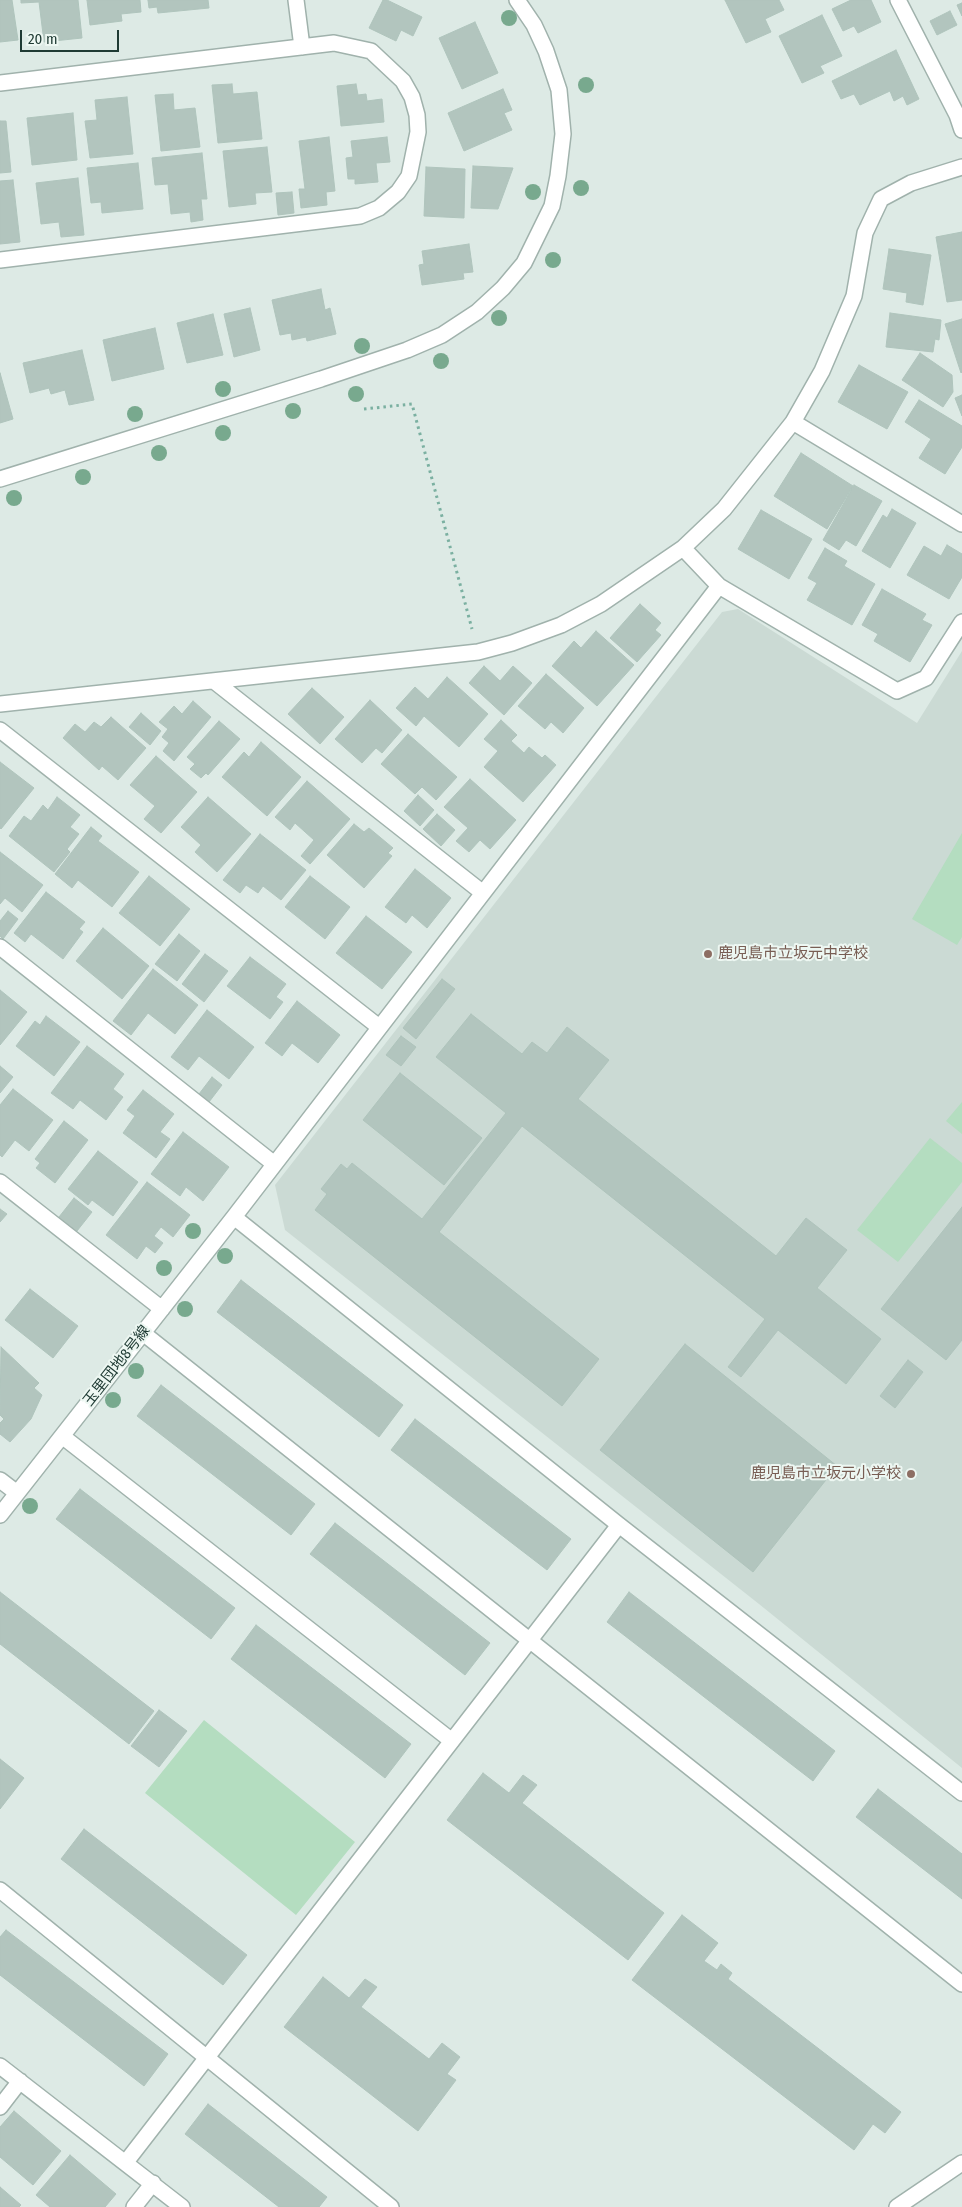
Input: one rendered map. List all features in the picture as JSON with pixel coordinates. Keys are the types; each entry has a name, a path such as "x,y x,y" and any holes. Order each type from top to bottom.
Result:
{"street":[{"path":"296,0 302,47"},
{"path":"0,479 321,379 407,350 442,335 477,312 503,288 524,263 552,206 563,134 559,90 546,51 534,24 517,0"},
{"path":"898,0 958,115 962,130"},
{"path":"0,83 334,43 371,51 403,81 412,97 417,115 418,132 410,176 398,192 379,208 360,216 0,260"},
{"path":"0,704 478,652 512,643 561,625 601,604 683,548 724,509 793,422 822,371 854,296 865,233 881,199 911,183 962,167"},
{"path":"793,422 962,524"},
{"path":"683,548 720,586 897,691 926,678 962,622"},
{"name":"玉里団地8号線","path":"0,1515 162,1309 720,586"},
{"path":"214,681 482,893"},
{"path":"0,730 379,1027"},
{"path":"0,948 273,1164"},
{"path":"0,1182 162,1309"},
{"path":"234,1216 619,1525 962,1794"},
{"path":"143,1333 962,1984"},
{"path":"62,1436 452,1741"},
{"path":"0,1480 17,1493"},
{"path":"126,2162 619,1525"},
{"path":"0,1890 391,2207"},
{"path":"0,2066 182,2207"},
{"path":"0,2107 20,2081"},
{"path":"897,2207 962,2164"},
{"path":"134,2207 153,2183"}],"path":[{"path":"364,409 412,404 478,652"}],"shaded area":[{"name":"鹿児島市立坂元中学校","path":"738,609 917,723 962,651 962,1768 759,1604 285,1230 275,1185 722,612"}],"green space":[{"path":"962,833 962,937 957,945 912,919"},
{"path":"962,1102 962,1134 946,1121"},
{"path":"930,1138 962,1163 962,1182 898,1262 857,1230"},
{"path":"204,1720 355,1842 296,1915 145,1793"}],"building":[{"path":"0,0 12,0 18,40 0,42"},
{"path":"21,0 78,0 82,38 44,42 39,2 21,3"},
{"path":"87,0 140,0 141,12 121,14 122,21 90,25"},
{"path":"148,0 208,0 209,8 158,13 157,7 149,8"},
{"path":"383,0 387,0 422,17 413,36 401,30 396,41 369,28"},
{"path":"725,0 779,0 784,10 765,19 771,32 746,43"},
{"path":"851,0 871,0 881,22 858,33 854,26 843,31 832,9"},
{"path":"962,3 962,16 957,5"},
{"path":"950,11 957,25 937,35 930,21"},
{"path":"822,15 842,56 820,66 824,73 802,83 779,36"},
{"path":"475,22 498,73 462,89 439,38"},
{"path":"896,50 919,99 907,105 903,96 894,101 890,91 860,105 854,94 841,99 832,81"},
{"path":"232,84 233,94 257,92 262,139 218,143 212,85"},
{"path":"356,84 358,95 366,94 367,101 382,99 384,122 341,126 337,86"},
{"path":"503,89 512,110 504,113 512,130 464,151 448,113"},
{"path":"173,94 174,110 195,108 200,147 161,151 155,95"},
{"path":"127,97 133,154 90,158 85,121 97,120 95,100"},
{"path":"73,113 77,160 32,165 27,118"},
{"path":"0,121 6,121 11,172 0,173"},
{"path":"329,137 335,191 326,192 327,205 301,208 299,189 305,189 299,141"},
{"path":"387,137 390,162 376,163 378,182 355,184 355,179 348,179 346,158 353,157 351,141"},
{"path":"267,147 272,192 255,193 256,204 229,207 223,151"},
{"path":"202,153 207,199 201,199 203,220 191,222 190,212 171,214 168,184 155,185 152,158"},
{"path":"138,163 143,209 102,213 101,202 91,203 87,168"},
{"path":"473,166 513,168 498,209 471,208"},
{"path":"426,167 465,169 464,218 424,216"},
{"path":"78,178 84,235 61,237 59,222 41,224 36,183"},
{"path":"13,180 20,242 0,244 0,181"},
{"path":"292,192 294,213 278,215 276,193"},
{"path":"962,232 962,300 947,302 936,237"},
{"path":"469,244 473,272 463,273 464,279 422,285 419,265 424,264 422,251"},
{"path":"889,249 931,255 923,305 906,302 907,293 883,289"},
{"path":"321,289 325,310 330,308 336,334 307,341 306,337 292,340 291,333 280,335 272,300"},
{"path":"250,308 260,350 234,357 224,314"},
{"path":"890,313 941,320 939,340 935,339 933,352 886,347"},
{"path":"213,314 223,355 187,363 177,323"},
{"path":"962,319 962,372 961,373 945,324"},
{"path":"155,328 164,369 112,381 103,340"},
{"path":"82,350 94,400 69,405 65,390 51,394 49,388 30,393 23,363"},
{"path":"920,353 952,375 953,392 943,407 902,380"},
{"path":"859,365 908,392 887,429 838,402"},
{"path":"0,373 13,419 0,423"},
{"path":"962,395 962,416 955,398"},
{"path":"919,400 962,426 962,447 945,474 919,458 931,439 905,422"},
{"path":"801,453 853,486 827,529 774,496"},
{"path":"854,485 882,501 856,546 846,540 839,550 823,540"},
{"path":"892,509 916,523 890,568 862,551 883,515 887,518"},
{"path":"761,510 812,539 789,579 738,549"},
{"path":"947,545 962,554 962,577 949,599 907,575 924,546 941,556"},
{"path":"825,548 847,561 844,566 875,584 852,625 807,600 817,583 808,578"},
{"path":"882,589 926,614 922,620 932,625 910,662 874,641 878,634 862,625"},
{"path":"640,604 661,623 655,630 661,635 637,662 610,638"},
{"path":"596,631 634,665 597,706 552,666 574,641 581,648"},
{"path":"484,666 500,681 513,666 532,683 504,715 469,683"},
{"path":"546,674 584,708 563,733 551,722 545,729 518,706"},
{"path":"447,677 488,714 459,747 424,716 416,726 396,708 415,687 428,699"},
{"path":"312,688 344,717 320,744 288,714"},
{"path":"370,700 402,730 382,753 376,748 362,763 335,739"},
{"path":"193,701 211,717 174,761 163,751 169,743 162,737 168,729 159,722 174,706 182,714"},
{"path":"141,713 161,731 150,745 129,727"},
{"path":"111,717 146,748 118,780 102,766 99,770 63,738 75,724 85,732 94,722 101,727"},
{"path":"501,720 517,735 511,741 524,753 529,747 542,758 545,755 556,765 523,802 484,767 498,751 484,739"},
{"path":"219,721 240,739 208,775 206,773 201,778 190,769 195,764 187,757"},
{"path":"408,734 457,777 436,800 422,787 415,794 381,764"},
{"path":"261,742 301,777 267,816 222,777 244,752 249,757"},
{"path":"156,756 197,792 161,833 144,819 155,806 130,785"},
{"path":"0,762 34,788 1,829 0,828"},
{"path":"470,779 516,820 490,849 480,840 469,852 456,841 468,828 444,807"},
{"path":"307,781 350,819 310,864 301,856 314,840 295,823 290,830 275,817"},
{"path":"418,795 434,810 420,826 404,811"},
{"path":"57,797 80,815 70,827 79,834 67,849 70,852 54,872 9,836 24,816 31,821 43,805 48,810"},
{"path":"208,797 251,834 217,872 195,852 201,845 181,827"},
{"path":"437,814 455,830 441,846 423,829"},
{"path":"354,824 364,832 369,828 393,848 388,853 392,856 364,888 327,855"},
{"path":"91,827 102,836 98,841 139,872 112,907 78,880 72,888 55,874"},
{"path":"260,834 306,870 281,900 263,886 258,893 246,885 240,893 223,880"},
{"path":"0,852 43,885 22,912 5,898 0,904"},
{"path":"415,869 451,898 427,928 412,915 406,923 385,907"},
{"path":"149,876 190,909 160,946 119,913"},
{"path":"310,876 350,907 325,939 285,907"},
{"path":"46,892 85,922 79,929 83,932 63,959 31,934 25,942 14,933"},
{"path":"8,911 18,919 3,939 0,936 0,921"},
{"path":"366,916 412,952 382,989 336,953"},
{"path":"103,928 149,966 122,999 76,961"},
{"path":"179,934 200,951 177,981 155,964"},
{"path":"205,954 228,971 204,1002 182,984"},
{"path":"250,957 286,984 276,997 283,1002 270,1019 227,986"},
{"path":"153,969 198,1005 175,1034 148,1013 131,1035 113,1021"},
{"path":"442,979 455,989 416,1039 403,1028"},
{"path":"0,990 27,1012 0,1045"},
{"path":"297,1001 340,1035 318,1063 292,1043 282,1056 265,1043"},
{"path":"207,1010 254,1047 229,1079 199,1056 188,1070 171,1057"},
{"path":"471,1014 522,1054 532,1042 547,1053 567,1027 609,1060 578,1099 776,1256 806,1218 847,1250 817,1288 881,1339 846,1384 778,1330 741,1377 728,1367 765,1319 522,1126 439,1232 599,1359 562,1406 315,1210 327,1194 321,1189 341,1164 347,1169 352,1163 422,1219 506,1113 436,1057"},
{"path":"46,1016 80,1042 54,1076 16,1046 35,1021 40,1025"},
{"path":"401,1036 416,1047 401,1066 386,1055"},
{"path":"87,1046 124,1074 113,1089 123,1097 106,1120 80,1100 73,1109 51,1093"},
{"path":"0,1066 13,1077 0,1093"},
{"path":"400,1073 482,1138 444,1185 363,1120"},
{"path":"212,1077 222,1085 209,1102 199,1094"},
{"path":"13,1089 53,1120 29,1151 15,1140 2,1157 0,1155 0,1105"},
{"path":"143,1090 174,1114 160,1132 170,1139 156,1158 123,1133 135,1116 127,1110"},
{"path":"64,1121 88,1140 55,1183 36,1168 40,1163 35,1159"},
{"path":"183,1132 229,1167 203,1201 186,1187 180,1196 151,1174"},
{"path":"98,1151 138,1182 113,1216 92,1200 88,1205 68,1189"},
{"path":"147,1182 190,1215 173,1237 161,1227 154,1236 163,1243 155,1253 146,1246 137,1259 106,1235"},
{"path":"74,1198 92,1212 77,1231 59,1217"},
{"path":"962,1207 962,1340 946,1360 881,1309"},
{"path":"0,1209 7,1214 0,1222"},
{"path":"241,1280 403,1405 379,1437 217,1312"},
{"path":"30,1289 78,1326 53,1358 5,1320"},
{"path":"685,1344 837,1466 753,1572 600,1450"},
{"path":"1,1347 39,1383 34,1388 42,1395 31,1419 10,1442 0,1434 0,1423 4,1419 0,1415"},
{"path":"908,1360 923,1372 895,1408 880,1396"},
{"path":"161,1385 315,1504 291,1535 137,1416"},
{"path":"415,1419 571,1539 547,1570 391,1450"},
{"path":"80,1489 235,1608 211,1639 56,1519"},
{"path":"335,1523 490,1643 465,1675 310,1554"},
{"path":"0,1592 154,1711 129,1744 0,1644"},
{"path":"629,1592 835,1751 813,1781 607,1622"},
{"path":"256,1625 411,1744 385,1778 231,1659"},
{"path":"159,1710 187,1731 159,1767 131,1746"},
{"path":"0,1759 24,1778 0,1809"},
{"path":"483,1773 509,1793 523,1775 537,1785 522,1803 664,1913 628,1960 447,1820"},
{"path":"878,1789 962,1854 962,1899 856,1817"},
{"path":"84,1829 247,1955 223,1985 61,1859"},
{"path":"682,1915 718,1943 704,1961 717,1970 721,1964 732,1973 728,1979 901,2112 885,2133 873,2124 854,2150 632,1980"},
{"path":"6,1930 168,2054 144,2086 0,1975 0,1937"},
{"path":"323,1977 349,1998 365,1979 377,1987 361,2007 429,2059 442,2043 460,2057 447,2074 456,2080 418,2131 284,2027"},
{"path":"208,2104 327,2197 319,2207 279,2207 185,2134"},
{"path":"14,2111 61,2151 33,2185 0,2157 0,2127"},
{"path":"70,2155 116,2194 105,2207 50,2207 36,2195"},
{"path":"0,2187 21,2205 19,2207 0,2207"}],"place":[{"name":"鹿児島市立坂元中学校","path":"708,954"},
{"name":"鹿児島市立坂元小学校","path":"911,1474"}]}
